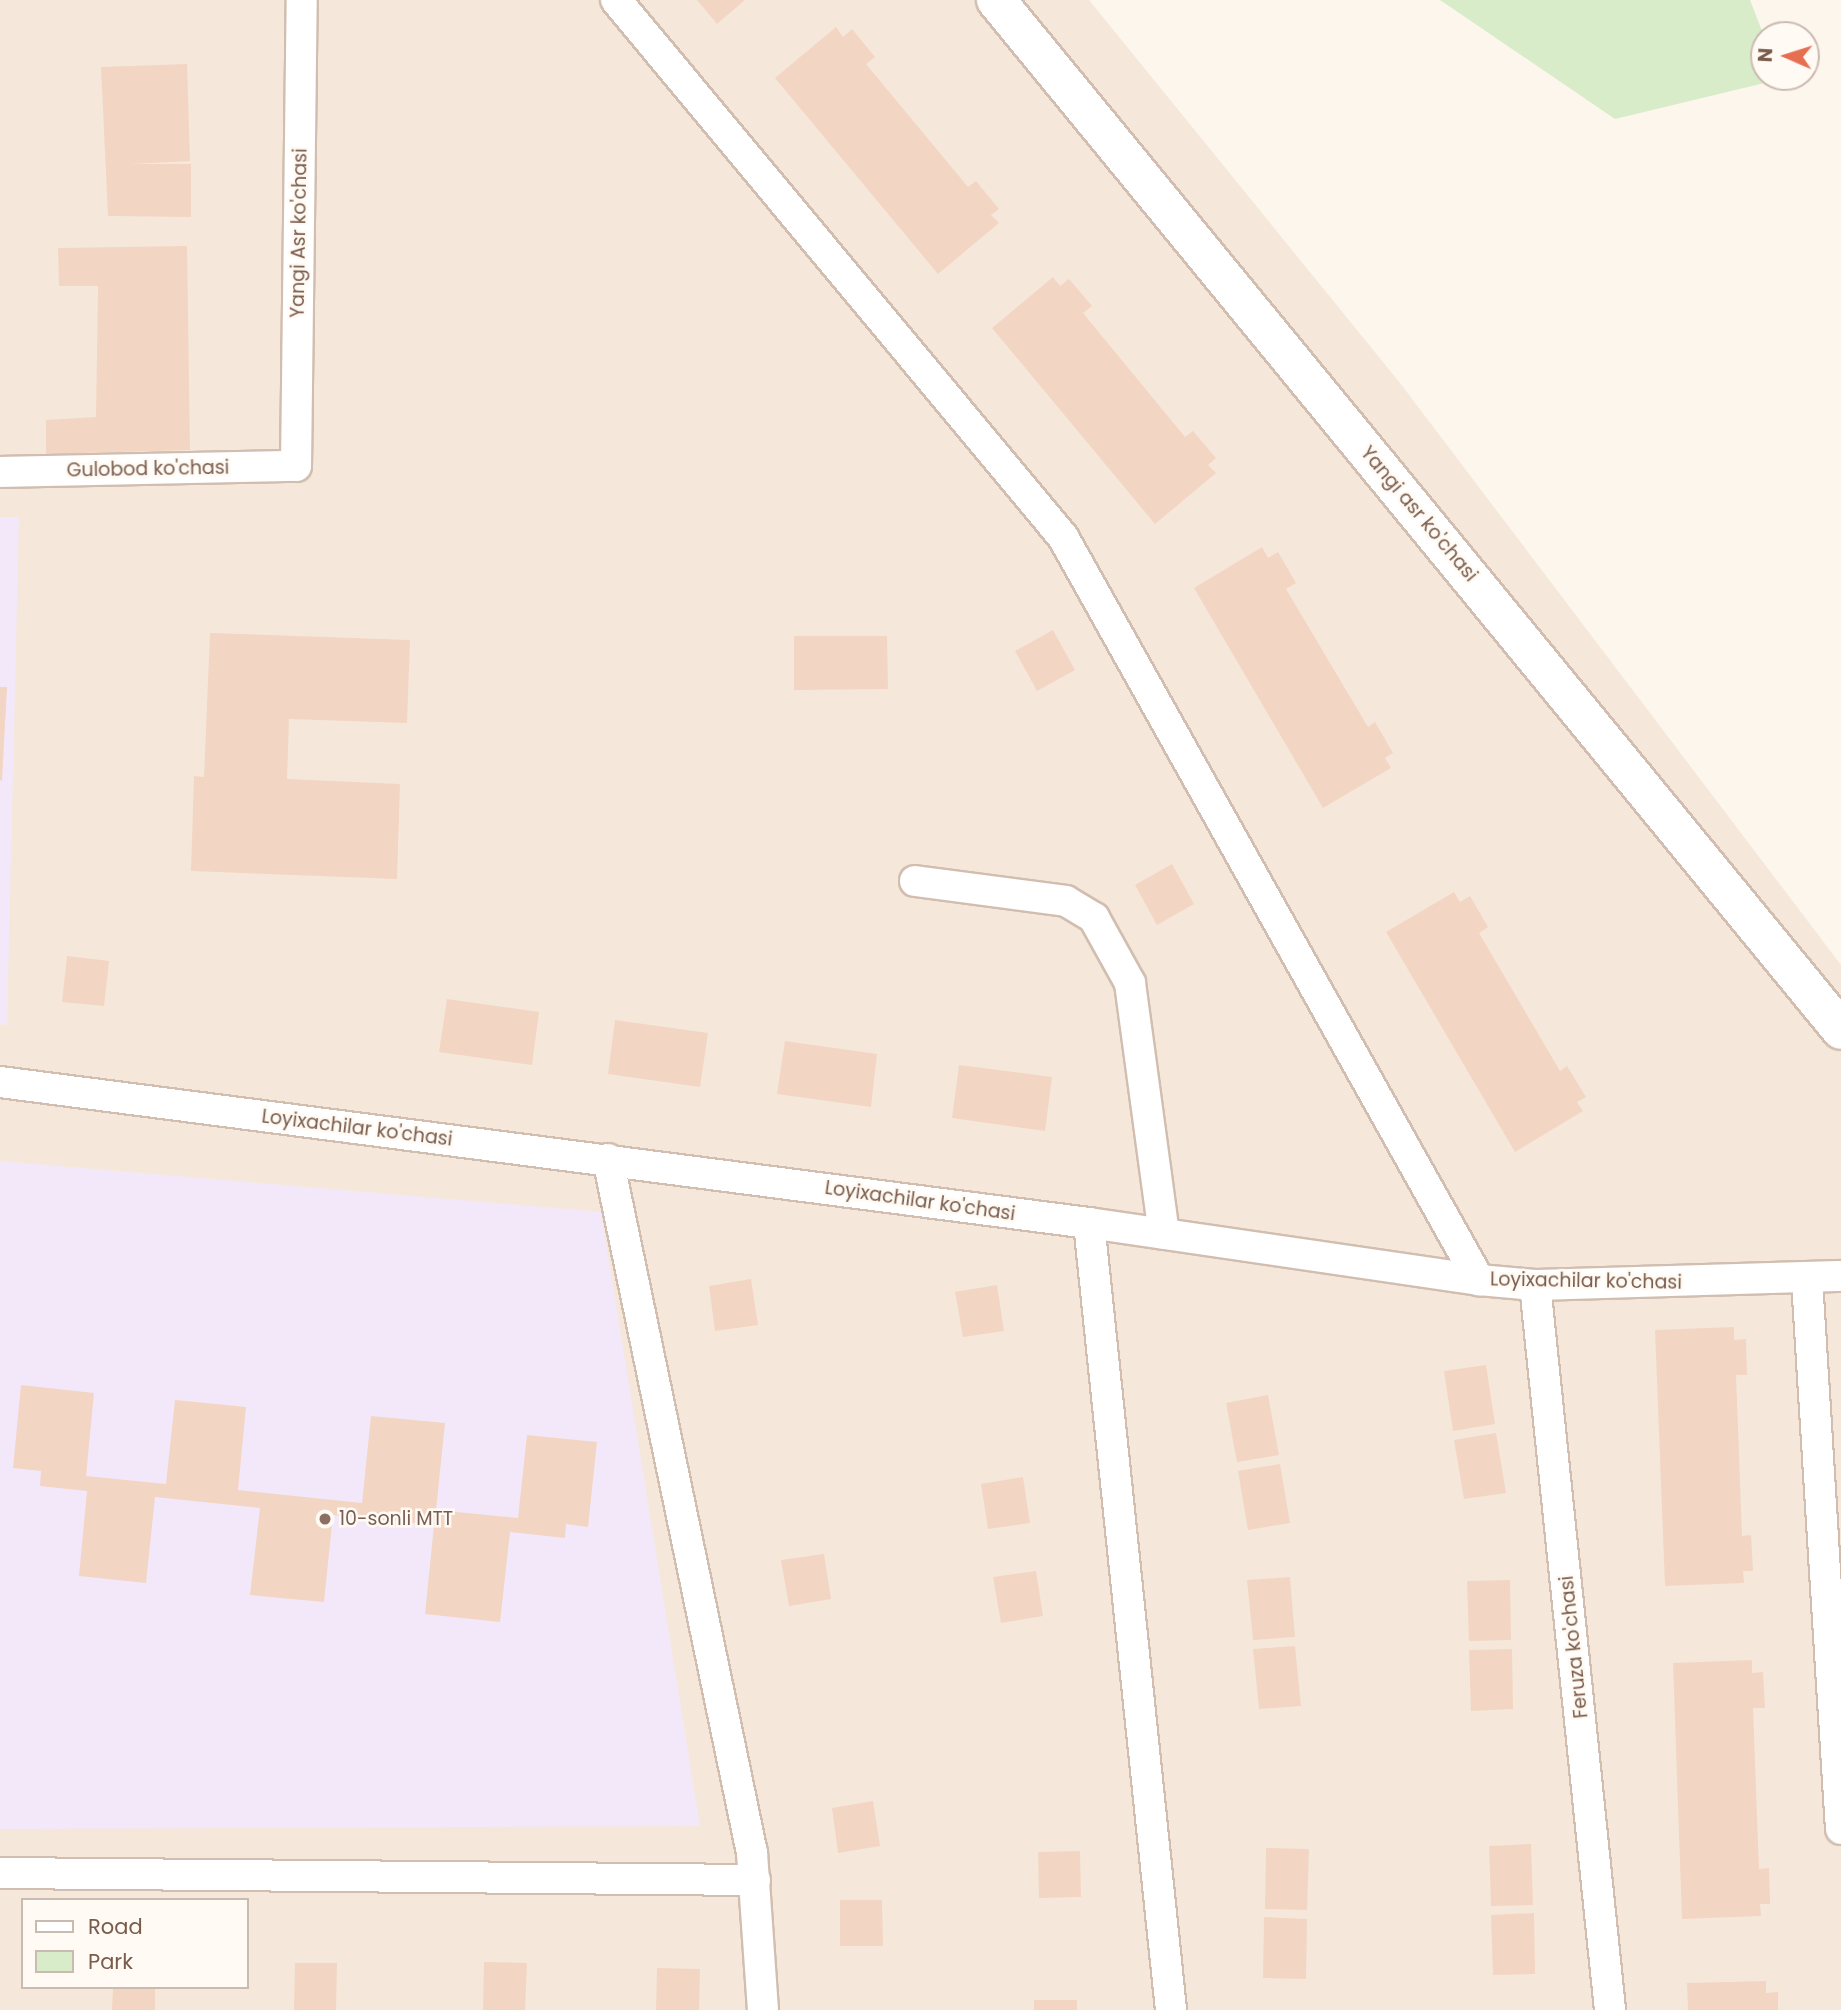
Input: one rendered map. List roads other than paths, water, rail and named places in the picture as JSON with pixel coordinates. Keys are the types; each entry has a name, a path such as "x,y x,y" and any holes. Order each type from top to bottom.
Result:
{"street":[{"name":"Yangi Asr ko'chasi","path":"296,466 302,0"},
{"path":"616,0 1063,537 1479,1280"},
{"name":"Yangi asr ko'chasi","path":"996,0 1841,1030"},
{"name":"Gulobod ko'chasi","path":"0,472 296,466"},
{"path":"915,881 1066,901 1094,918 1130,983 1164,1234"},
{"name":"Loyixachilar ko'chasi","path":"0,1082 1089,1223 1479,1280 1535,1285 1807,1280 1841,1276"},
{"path":"608,1159 755,1880 763,2010"},
{"path":"1089,1223 1171,2010"},
{"path":"1807,1280 1841,1829"},
{"name":"Feruza ko'chasi","path":"1535,1285 1610,2010"},
{"path":"0,1873 755,1880"}],"place":[{"name":"10-sonli MTT","path":"325,1519"}]}
